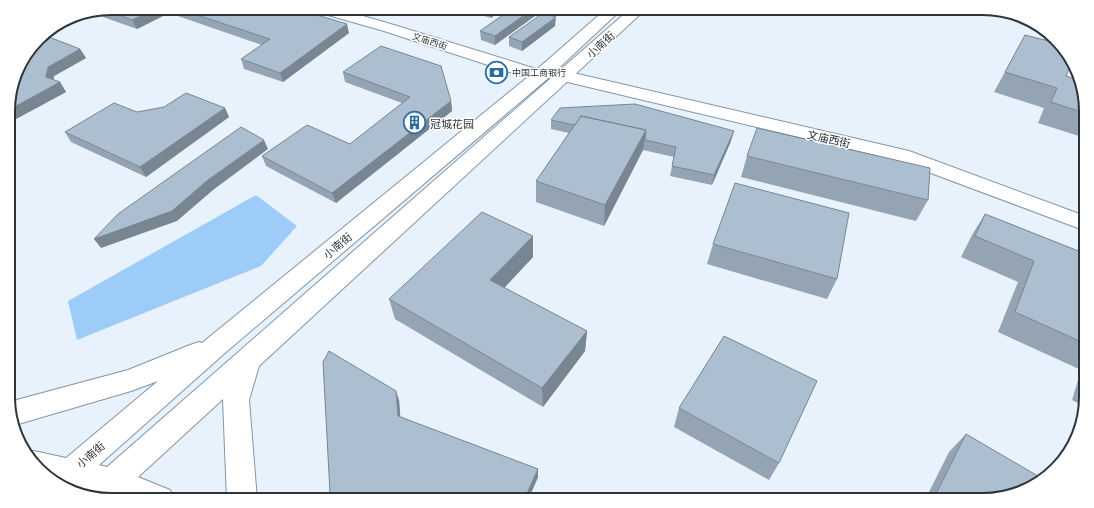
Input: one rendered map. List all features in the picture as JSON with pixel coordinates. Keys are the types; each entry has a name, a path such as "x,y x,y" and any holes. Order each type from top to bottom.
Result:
{"main road":[{"name":"文庙西街","path":"344,15 540,76"},
{"name":"小南街","path":"64,477 217,345 540,76 608,15"},
{"name":"小南街","path":"104,489 632,15"},
{"name":"文庙西街","path":"565,76 902,155 1079,221"},
{"path":"16,412 131,380 217,345"},
{"path":"242,493 236,400 249,359"},
{"path":"49,471 64,477 104,489 124,493"}],"shaded area":[{"path":"256,195 297,226 261,266 77,340 68,301"}],"building":[{"path":"119,15 143,15 132,20"},
{"path":"197,15 317,15 347,24 280,73 241,59 270,39"},
{"path":"503,15 524,15 495,36 480,31"},
{"path":"540,15 556,17 522,42 509,37"},
{"path":"1025,35 1049,41 1059,52 1069,68 1066,76 1074,78 1076,86 1079,111 1051,102 1057,88 1005,72"},
{"path":"50,37 80,49 48,67 46,77 60,82 15,107 18,86 25,68 35,52"},
{"name":"冠城花园","path":"381,46 441,66 451,101 332,193 262,156 307,125 350,144 410,97 343,72"},
{"path":"186,93 225,108 140,167 65,132 114,103 137,112 164,107"},
{"path":"635,104 734,131 714,175 672,166 676,147 645,140 646,130 581,116 575,125 551,120 560,108"},
{"path":"581,116 646,130 605,205 536,181"},
{"path":"241,127 264,140 208,180 172,211 94,239 118,214"},
{"path":"757,128 930,168 928,200 747,156"},
{"path":"735,183 849,213 837,279 713,244"},
{"path":"482,212 533,236 490,280 587,331 542,388 389,299"},
{"path":"985,214 1079,251 1079,341 1015,312 1034,261 975,236"},
{"path":"724,336 817,381 779,463 679,408"},
{"path":"329,351 396,391 398,416 538,469 527,493 330,493 323,362"},
{"path":"966,434 1038,476 1014,488 990,493 936,493"}],"place":[{"name":"中国工商银行","path":"496,72"},
{"name":"冠城花园","path":"414,123"}]}
